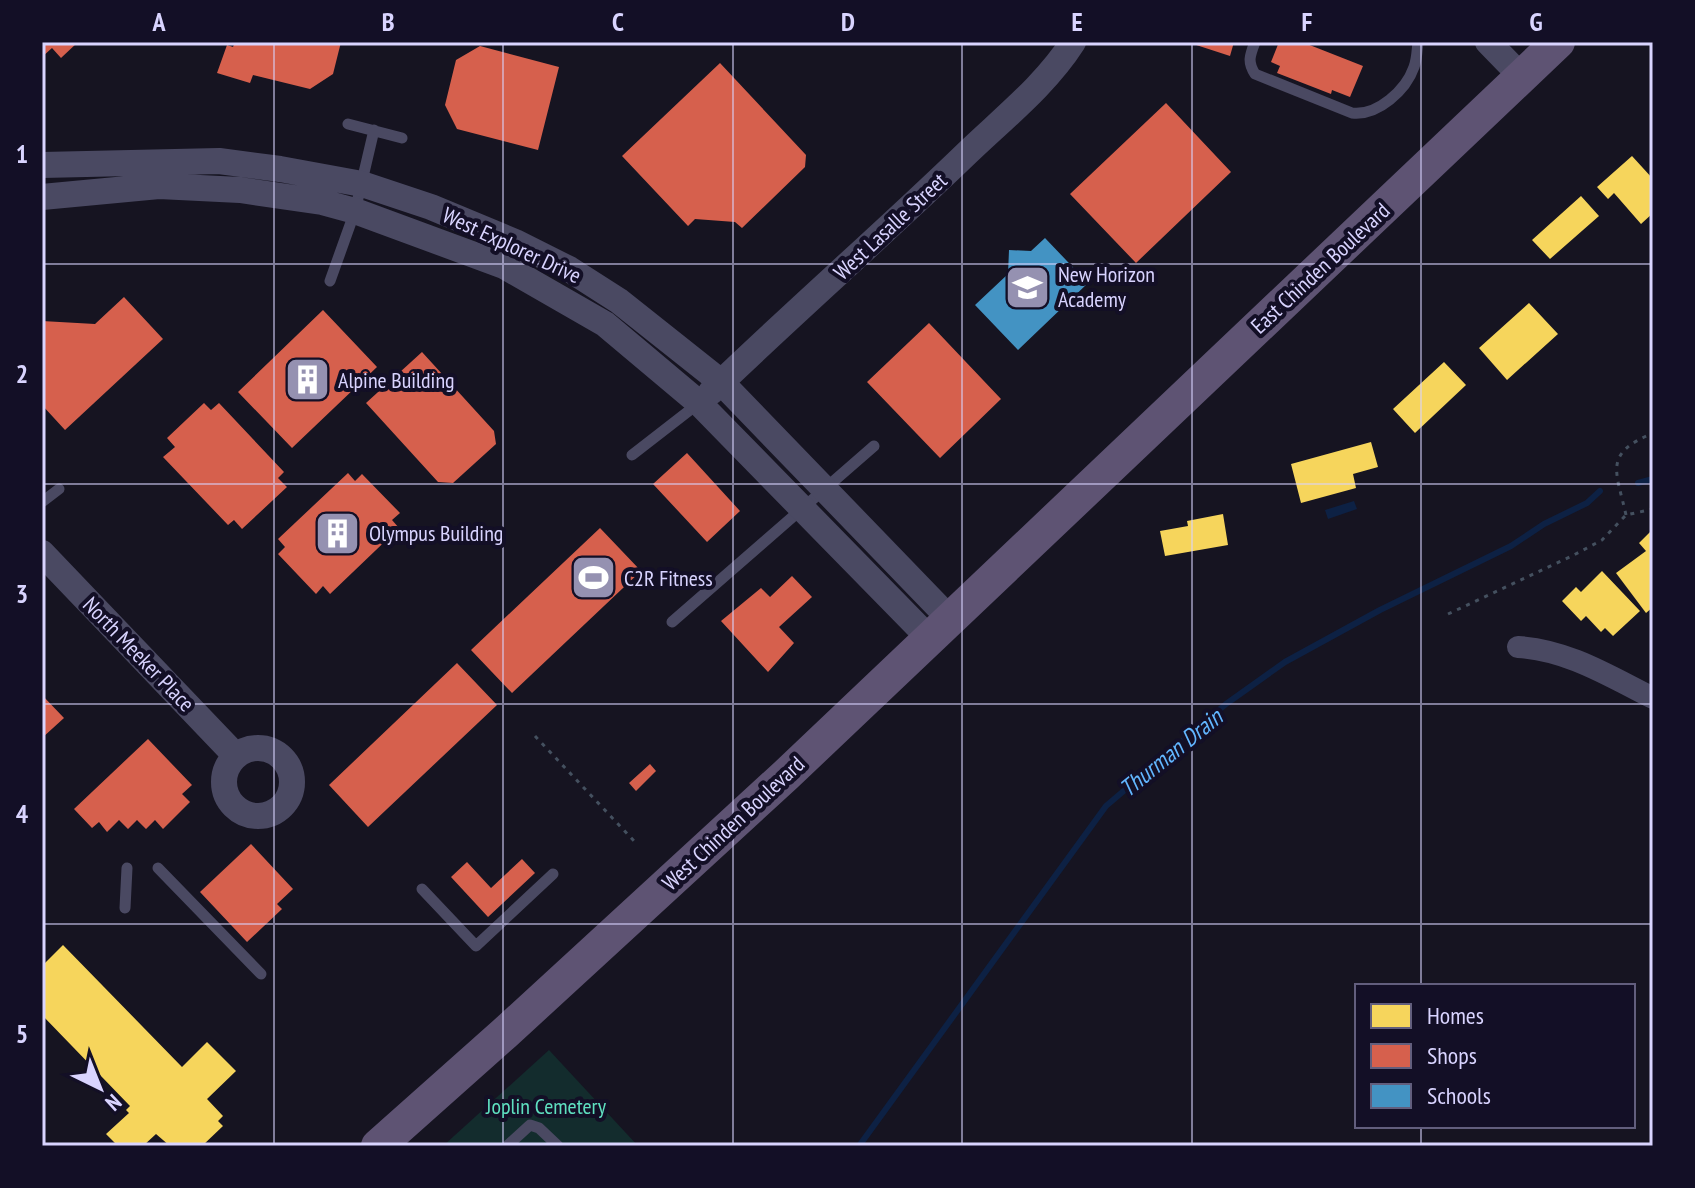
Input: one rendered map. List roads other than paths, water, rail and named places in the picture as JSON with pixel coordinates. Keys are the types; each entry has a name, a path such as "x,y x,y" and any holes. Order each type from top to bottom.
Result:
{"main road":[{"name":"East Chinden Boulevard","path":"1082,494 1558,42"},
{"name":"West Chinden Boulevard","path":"378,1146 642,909 1082,494"}],"street":[{"name":"West Lasalle Street","path":"699,403 849,266 1048,75 1073,42"},
{"path":"1488,42 1521,76"},
{"name":"West Explorer Drive","path":"42,165 219,161 362,184 431,207 515,242 569,269 619,301 721,382 824,491 940,628"},
{"name":"West Explorer Drive","path":"42,197 159,186 240,190 322,202 355,211 504,266 605,324 699,403 802,510 940,628"},
{"name":"North Meeker Place","path":"42,553 236,756"},
{"path":"1518,647 1544,649 1577,659 1653,698"}],"lane":[{"path":"1255,42 1249,59 1255,74 1352,113 1363,114 1381,106 1405,84 1415,65 1418,42"},
{"path":"348,124 402,138"},
{"path":"330,281 355,211 374,130"},
{"path":"632,455 699,403"},
{"path":"672,622 874,446"},
{"path":"42,502 59,489"},
{"path":"125,908 127,868"},
{"path":"158,868 261,974"},
{"path":"422,889 476,946 553,874"},
{"path":"507,1146 530,1125 539,1128 558,1146"}],"water":[{"path":"1354,501 1357,509 1328,519 1325,510"}],"waterway":[{"name":"Thurman Drain","path":"1638,483 1653,479"},
{"name":"Thurman Drain","path":"859,1146 1106,806 1226,704 1285,662 1380,610 1511,546 1544,524 1587,503 1600,491"}],"place":[{"name":"New Horizon Academy","path":"1027,287"},
{"name":"Alpine Building","path":"307,380"},
{"name":"Olympus Building","path":"338,533"},
{"name":"C2R Fitness","path":"593,578"}],"park label":[{"name":"Joplin Cemetery","path":"546,1106"}]}
